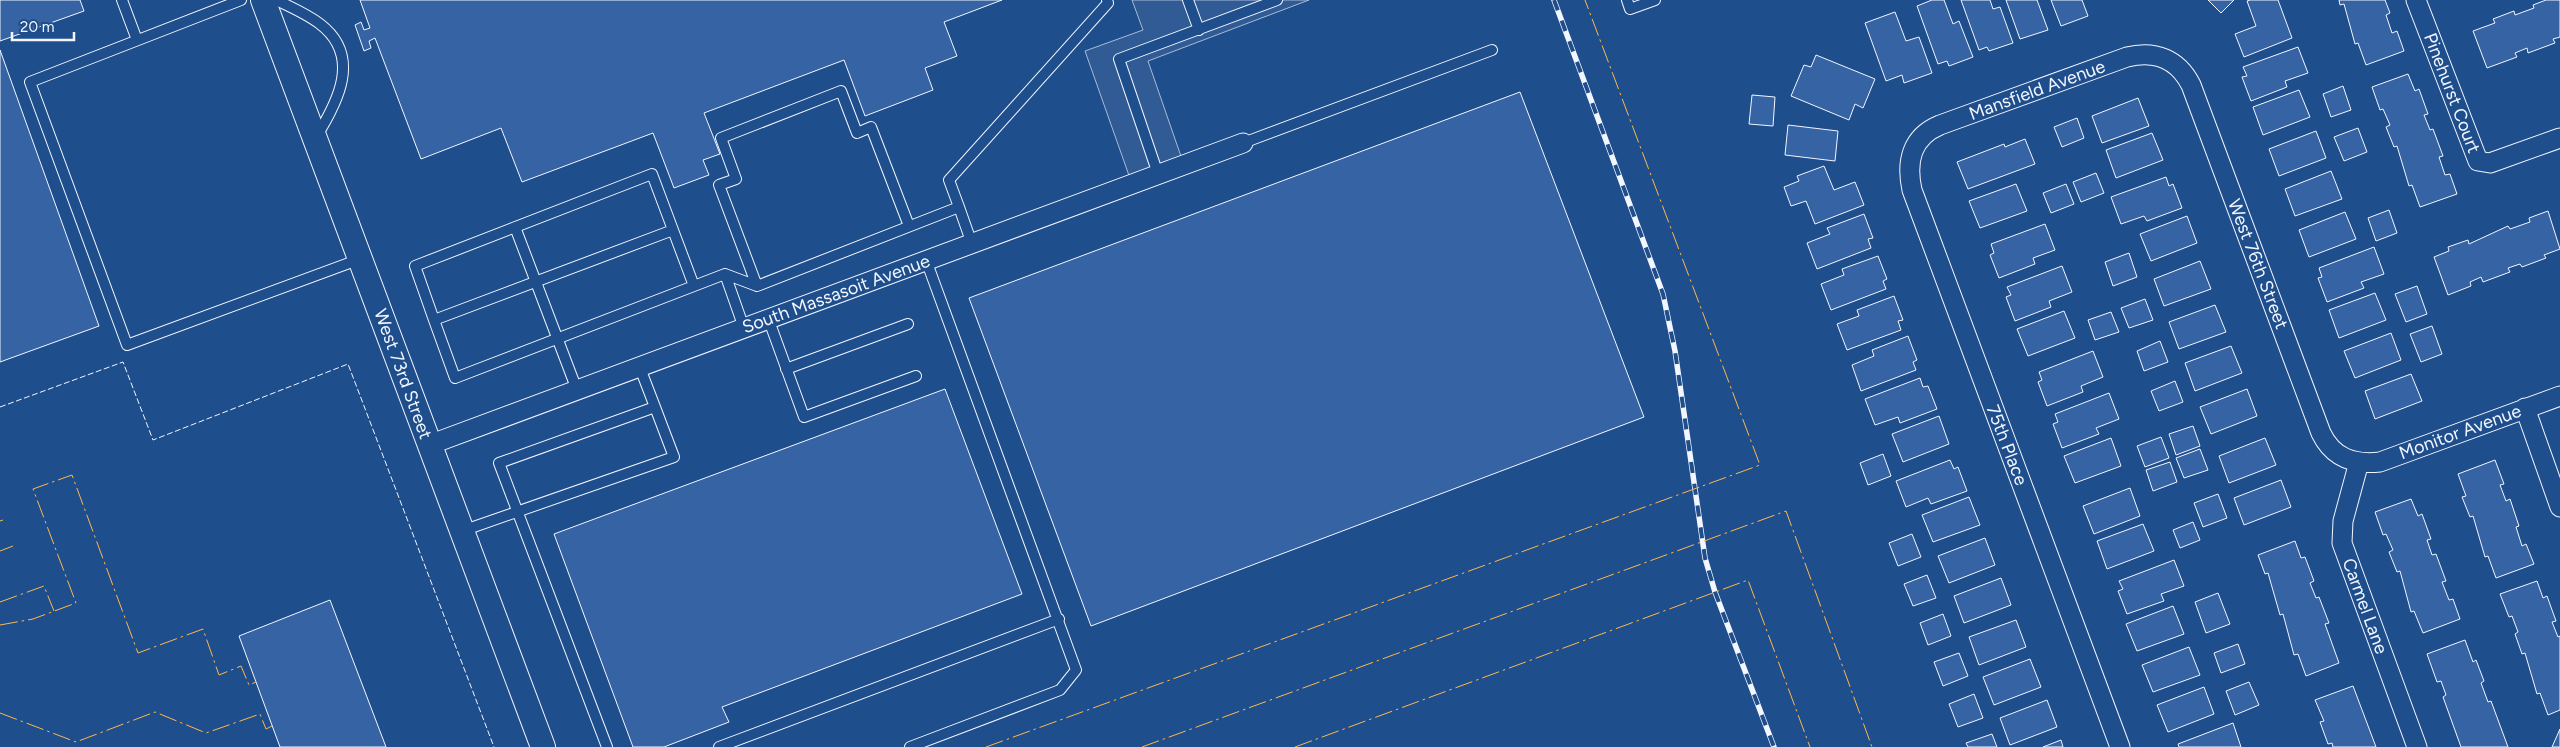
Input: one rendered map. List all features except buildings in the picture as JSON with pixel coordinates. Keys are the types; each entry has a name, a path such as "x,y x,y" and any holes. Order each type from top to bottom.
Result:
{"street":[{"name":"West 73rd Street","path":"264,0 543,747"},
{"name":"Pinehurst Court","path":"2416,0 2478,161 2490,163 2560,138"},
{"name":"Mansfield Avenue","path":"1917,142 1926,132 1940,125 2127,57 2142,53 2163,57"},
{"name":"West 76th Street","path":"2163,57 2182,71 2191,85 2321,433 2336,454 2359,462"},
{"name":"75th Place","path":"1917,142 1909,160 1908,175 1912,190 2120,747"},
{"name":"South Massasoit Avenue","path":"430,445 1243,143"},
{"name":"Monitor Avenue","path":"2359,462 2380,462 2560,396"},
{"path":"2525,408 2560,507"},
{"name":"Carmel Lane","path":"2359,462 2343,522 2342,542 2417,747"}],"lane":[{"path":"122,0 137,40"},
{"path":"241,0 30,82 128,345 360,259"},
{"path":"276,0 322,25 334,39 342,57 344,76 338,98 315,138"},
{"path":"972,244 949,180 1108,3 1107,0"},
{"path":"1188,0 1199,30"},
{"path":"1158,174 1119,60 1277,0"},
{"path":"1627,0 1630,9 1655,0"},
{"path":"1243,143 1492,50"},
{"path":"757,286 719,185 736,179 721,138 789,111 841,91 857,133 871,127 909,226"},
{"path":"694,286 652,174 415,266 455,378 558,338 694,286 725,274 757,286 958,207"},
{"path":"515,227 578,390"},
{"path":"434,320 673,230"},
{"path":"910,747 1060,690 1076,670 1059,619 926,260"},
{"path":"725,274 744,328"},
{"path":"768,318 804,417 916,376"},
{"path":"786,369 908,324"},
{"path":"462,531 674,457 640,368"},
{"path":"607,747 499,463 655,407"},
{"path":"719,747 1059,619"}],"shaded area":[{"path":"1132,0 1309,0 1148,61 1184,165 1132,184 1085,51 1143,30"}],"railway":[{"path":"1554,0 1663,294 1675,351 1705,558 1715,592 1774,747"}],"fence":[{"path":"0,407 123,362 153,440 348,364 494,747"}],"power":[{"path":"986,747 1760,465 1585,0"},
{"path":"0,625 33,619 76,603 33,489 72,475 138,653 203,629 219,675 241,666 249,685 256,682"},
{"path":"1142,747 1786,511 1872,747"},
{"path":"0,551 13,546"},
{"path":"1295,747 1748,580 1810,747"},
{"path":"0,602 44,586 54,611"},
{"path":"0,713 76,742 155,712 206,733 260,714 266,729 272,726"}]}
